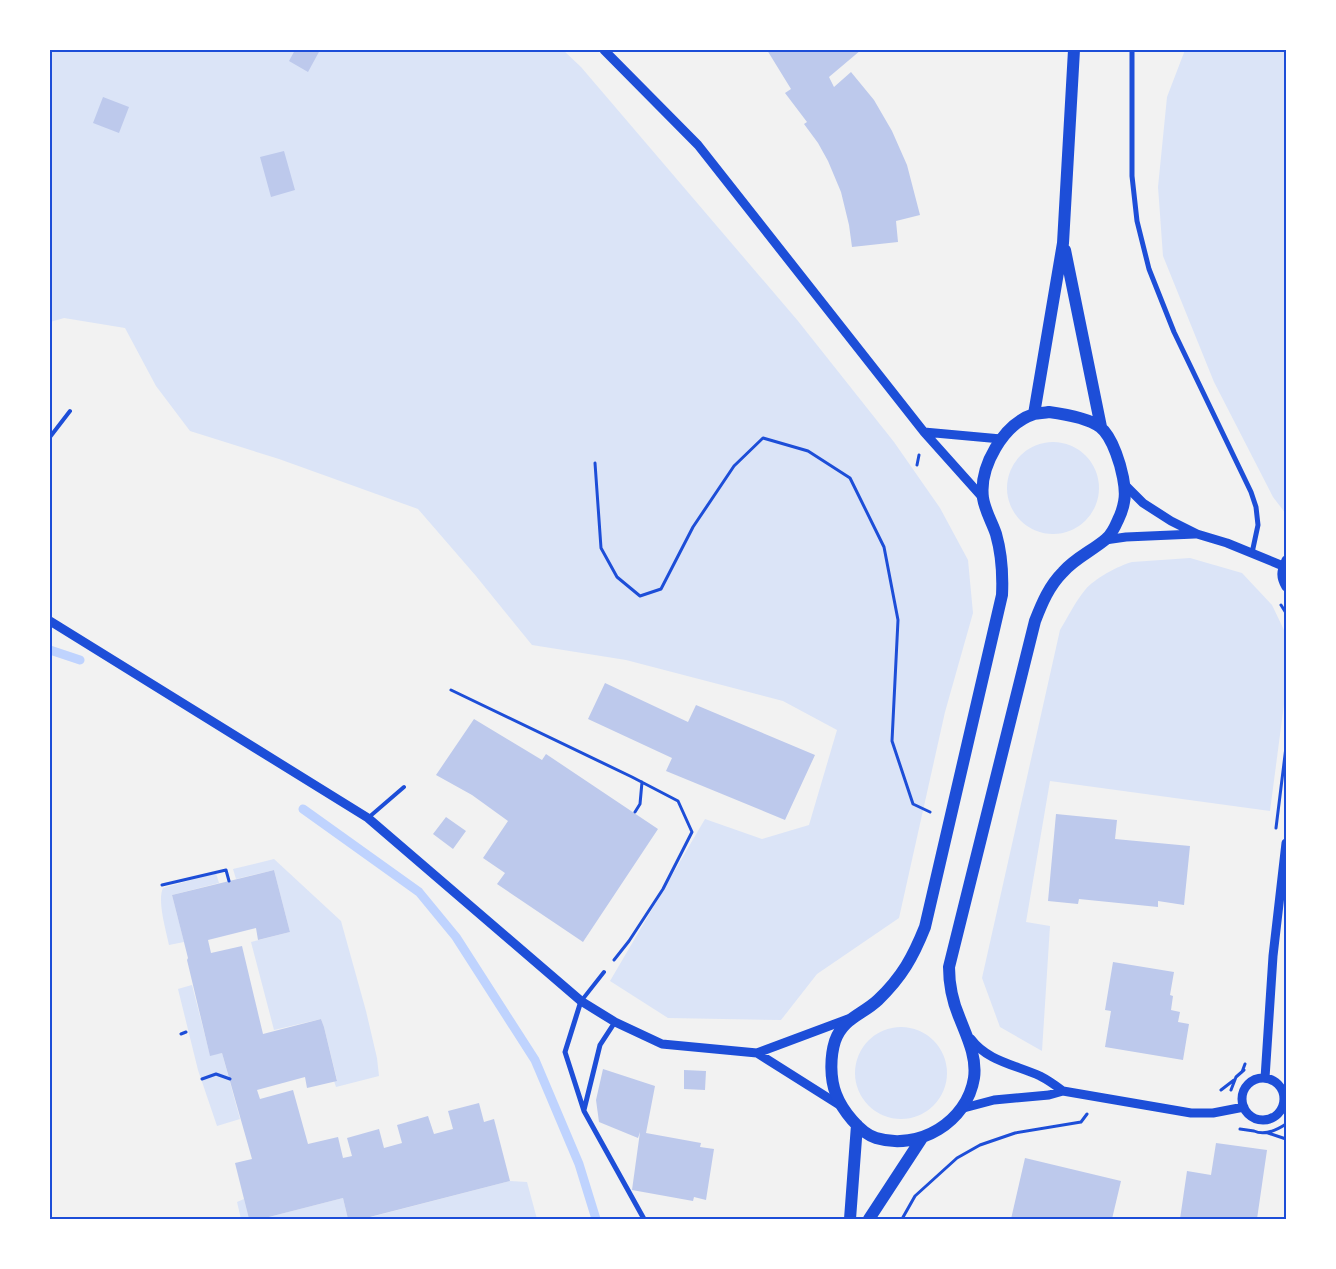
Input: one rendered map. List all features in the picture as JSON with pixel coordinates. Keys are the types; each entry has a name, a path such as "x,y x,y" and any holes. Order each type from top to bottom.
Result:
{"main road":[{"path":"1034,414 1064,243 1074,50"},
{"path":"1064,243 1101,428"},
{"path":"1049,412 1062,414 1089,421 1101,428 1114,448 1120,465 1125,500 1116,526 1108,538 1074,561 1063,571 1051,586 1042,602 1035,622 949,967 951,991 973,1058 974,1076 971,1088 960,1109 946,1124 934,1133 922,1138 900,1140 876,1138 865,1132 850,1118 836,1094 833,1082 835,1041 850,1018 876,1001 904,970 914,953 925,927 1002,595 1003,574 1001,554 996,532 983,498 983,482 988,466 1001,438 1020,421 1034,414 1049,412"},
{"path":"850,1219 858,1125"},
{"path":"869,1219 922,1138"}],"street":[{"path":"604,50 698,145 924,432 983,498"},
{"path":"1132,50 1132,167 1137,221 1149,269 1174,332 1251,492 1256,507 1258,525 1252,553"},
{"path":"924,432 1001,438"},
{"path":"1124,484 1143,504 1170,521 1197,534"},
{"path":"1105,540 1126,537 1197,534 1208,536 1284,563 1281,578 1286,587"},
{"path":"50,621 368,818 581,1001 615,1022 662,1044 757,1053 850,1018"},
{"path":"1265,1078 1273,956 1286,843"},
{"path":"581,1001 566,1052 584,1111 644,1219"},
{"path":"584,1111 600,1046 615,1022"},
{"path":"966,1034 985,1053 1041,1076 1063,1091"},
{"path":"757,1053 844,1108"},
{"path":"1258,1078 1265,1078 1278,1084 1284,1093 1283,1114 1268,1120 1256,1120 1246,1113 1241,1102 1243,1091 1249,1083 1258,1078"},
{"path":"960,1109 994,1100 1049,1095 1063,1091 1191,1113 1213,1113 1244,1107"}],"lane":[{"path":"50,437 70,410"},
{"path":"368,818 404,787"},
{"path":"581,1001 604,972"}],"path":[{"path":"595,463 601,548 617,577 640,596 661,589 693,527 734,466 763,438 808,451 850,478 884,547 898,620 892,741 914,804 950,819"},
{"path":"451,690 678,801 692,832 663,889 630,941 604,972"},
{"path":"634,812 640,804 642,782"},
{"path":"162,885 226,870 229,881"},
{"path":"180,1034 186,1032"},
{"path":"202,1079 216,1074 230,1079"},
{"path":"902,1219 915,1196 957,1158 980,1145 1015,1133 1081,1122 1087,1115"},
{"path":"1241,1125 1258,1133 1277,1131 1286,1124"},
{"path":"1265,1132 1286,1139"}],"shaded area":[{"path":"50,50 563,50 581,67 798,321 894,442 940,508 968,560 973,613 945,712 899,918 817,974 781,1020 668,1018 610,981 705,819 762,839 809,825 837,730 783,701 626,660 532,645 418,509 279,459 190,431 156,386 125,328 64,318 50,322"},
{"path":"1185,50 1286,50 1286,514 1273,497 1214,382 1163,256 1158,187 1167,97"},
{"path":"1053,442 1071,445 1086,455 1096,470 1099,488 1096,506 1086,521 1071,531 1053,534 1035,531 1020,521 1010,506 1007,488 1010,470 1020,455 1035,445"},
{"path":"1190,558 1242,573 1272,605 1284,630 1286,640 1286,689 1270,811 1050,781 1026,922 1050,926 1042,1051 1000,1027 982,978 1060,630 1085,590 1107,573 1132,562"},
{"path":"274,859 341,921 366,1011 377,1058 379,1076 336,1087 334,1081 337,1080 321,1019 274,1030 251,942 290,932 274,870 236,879 233,869"},
{"path":"216,873 219,883 172,895 184,942 169,945 161,908 163,888"},
{"path":"192,985 210,1055 222,1053 240,1119 217,1126 198,1070 178,989"},
{"path":"901,1027 919,1030 934,1040 944,1055 947,1073 944,1091 934,1106 919,1116 901,1119 883,1116 868,1106 858,1091 855,1073 858,1055 868,1040 883,1030"},
{"path":"510,1181 527,1182 537,1219 363,1219"},
{"path":"343,1198 348,1219 261,1219"},
{"path":"244,1199 249,1219 241,1219 237,1202"}],"building":[{"path":"295,50 320,50 308,72 289,61"},
{"path":"767,50 861,50 829,77 834,87 851,72 874,100 892,131 907,165 920,215 896,221 898,242 852,247 841,192 828,161 804,124 807,122 785,93 791,89"},
{"path":"103,97 129,107 119,133 93,123"},
{"path":"284,151 295,190 271,197 260,157"},
{"path":"605,683 688,722 696,705 815,755 785,820 666,771 672,758 588,719"},
{"path":"474,719 542,760 546,754 658,829 583,942 497,884 505,873 483,858 508,821 472,795 436,775"},
{"path":"1056,814 1117,820 1115,839 1190,846 1184,905 1158,901 1158,907 1079,899 1078,904 1048,901"},
{"path":"446,817 466,831 453,849 433,834"},
{"path":"274,870 290,932 258,940 256,928 208,940 211,953 242,946 263,1034 321,1019 337,1081 307,1088 305,1077 257,1090 260,1099 293,1090 308,1144 338,1137 343,1158 352,1156 347,1138 379,1129 384,1148 402,1143 397,1125 428,1116 434,1134 453,1129 448,1111 479,1103 484,1122 494,1119 510,1181 362,1219 348,1219 343,1198 261,1219 249,1219 235,1163 252,1159 222,1053 210,1056 172,895"},
{"path":"1113,962 1174,972 1170,995 1173,996 1171,1010 1180,1012 1178,1022 1189,1024 1183,1060 1105,1047 1111,1011 1105,1010"},
{"path":"603,1069 655,1086 646,1133 701,1143 700,1147 714,1149 706,1200 694,1197 693,1201 632,1190 640,1132 638,1138 599,1122 596,1100"},
{"path":"684,1070 706,1071 705,1090 684,1089"},
{"path":"1216,1143 1267,1150 1257,1219 1180,1219 1187,1171 1211,1175"},
{"path":"1025,1158 1121,1181 1112,1219 1011,1219"}],"waterway":[{"path":"50,650 80,660"},
{"path":"303,809 419,892 456,937 535,1060 579,1164 596,1219"}]}
